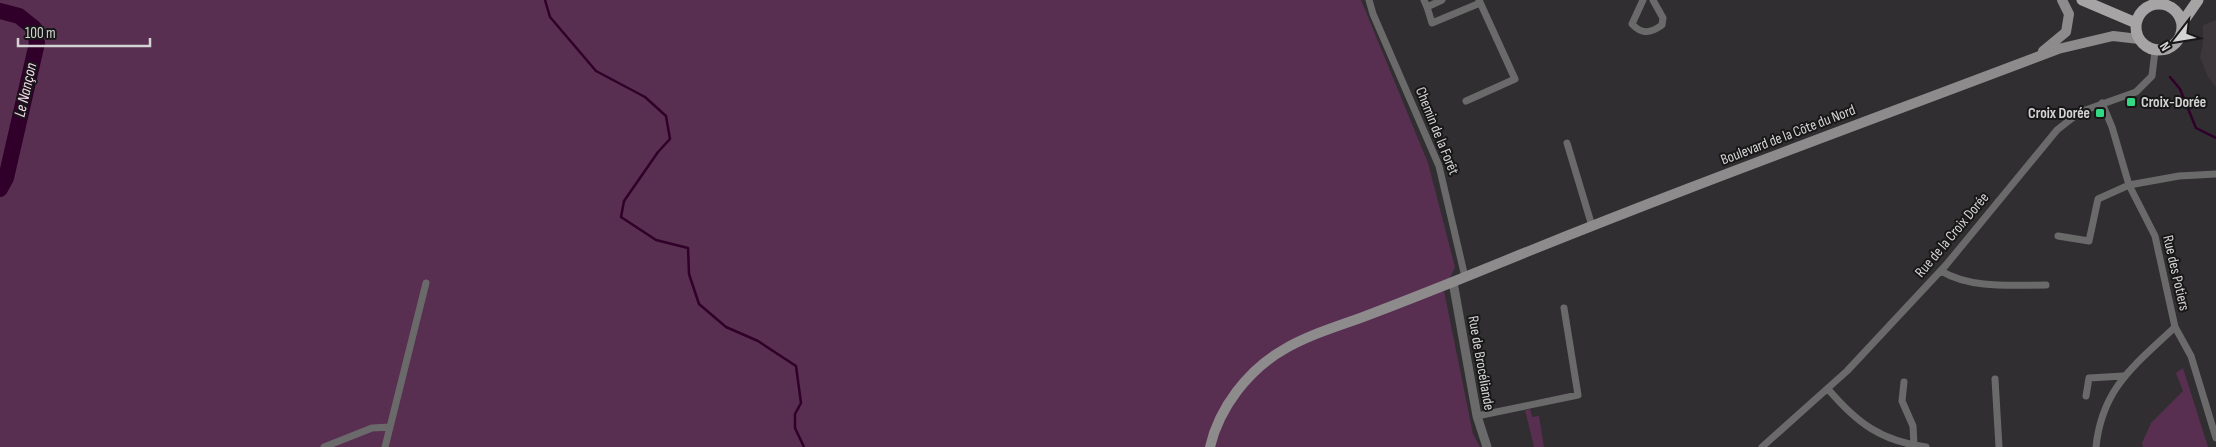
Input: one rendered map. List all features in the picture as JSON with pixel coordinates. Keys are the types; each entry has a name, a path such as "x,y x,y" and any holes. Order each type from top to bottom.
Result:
{"main road":[{"path":"2028,61 2053,44 2066,32 2070,14 2062,0"},
{"path":"2082,0 2136,23"},
{"path":"2182,23 2198,0"},
{"path":"2174,3 2182,23 2182,33 2173,47 2163,51 2144,45 2138,39 2136,23 2138,16 2151,5 2174,3"},
{"name":"Boulevard de la Côte du Nord","path":"1210,447 1213,434 1230,400 1259,367 1282,350 1312,336 1592,226 2058,49 2113,36 2138,39"}],"street":[{"name":"Chemin de la Forêt","path":"1369,0 1372,14 1439,166 1465,277"},
{"path":"1442,0 1425,4 1432,23 1480,2 1514,79 1466,101"},
{"path":"1643,0 1632,24 1636,29 1645,33 1652,32 1662,25 1663,18 1653,0"},
{"name":"Rue de la Croix Dorée","path":"1762,447 1828,389 1941,271 2057,130 2080,112 2136,92 2152,76 2155,50"},
{"name":"Rue des Potiers","path":"2096,447 2098,432 2112,393 2123,376 2174,327 2156,236 2129,185 2112,127 2102,103"},
{"path":"1567,143 1592,226"},
{"path":"2058,236 2088,241 2098,199 2129,185 2179,176 2216,174"},
{"path":"1941,271 1955,279 2010,285 2046,285"},
{"name":"Rue de Brocéliande","path":"1453,282 1477,416 1487,447"},
{"path":"384,447 426,283"},
{"path":"1477,416 1578,394 1564,308"},
{"path":"2174,327 2191,356 2216,438"},
{"path":"2086,396 2089,378 2123,376"},
{"path":"1994,379 1999,447"},
{"path":"1904,382 1902,401 1913,426 1914,445"},
{"path":"1828,389 1846,411 1865,425 1901,445 1926,447"},
{"path":"324,447 372,428 390,427"}],"shaded area":[{"path":"0,0 1361,0 1428,163 1455,267 1444,291 1473,434 1480,447 0,447"},
{"path":"2216,20 2216,87 2208,77 2200,57 2203,44 2203,25"},
{"path":"2183,368 2208,447 2143,447 2142,443 2151,423 2183,391 2176,373"},
{"path":"1530,409 1532,417 1539,416 1544,447 1534,447 1525,410"}],"waterway":[{"path":"545,0 550,17 596,71 645,97 666,116 670,139 658,152 624,201 621,217 656,240 688,248 689,274 699,304 726,327 758,341 796,366 801,403 795,414 795,428 804,447"},
{"name":"Le Nançon","path":"0,11 19,16 34,28 37,43 6,178 0,189"},
{"path":"2170,77 2180,89 2196,128 2216,138"}],"place":[{"name":"Croix-Dorée","path":"2131,102"},
{"name":"Croix Dorée","path":"2100,113"}]}
